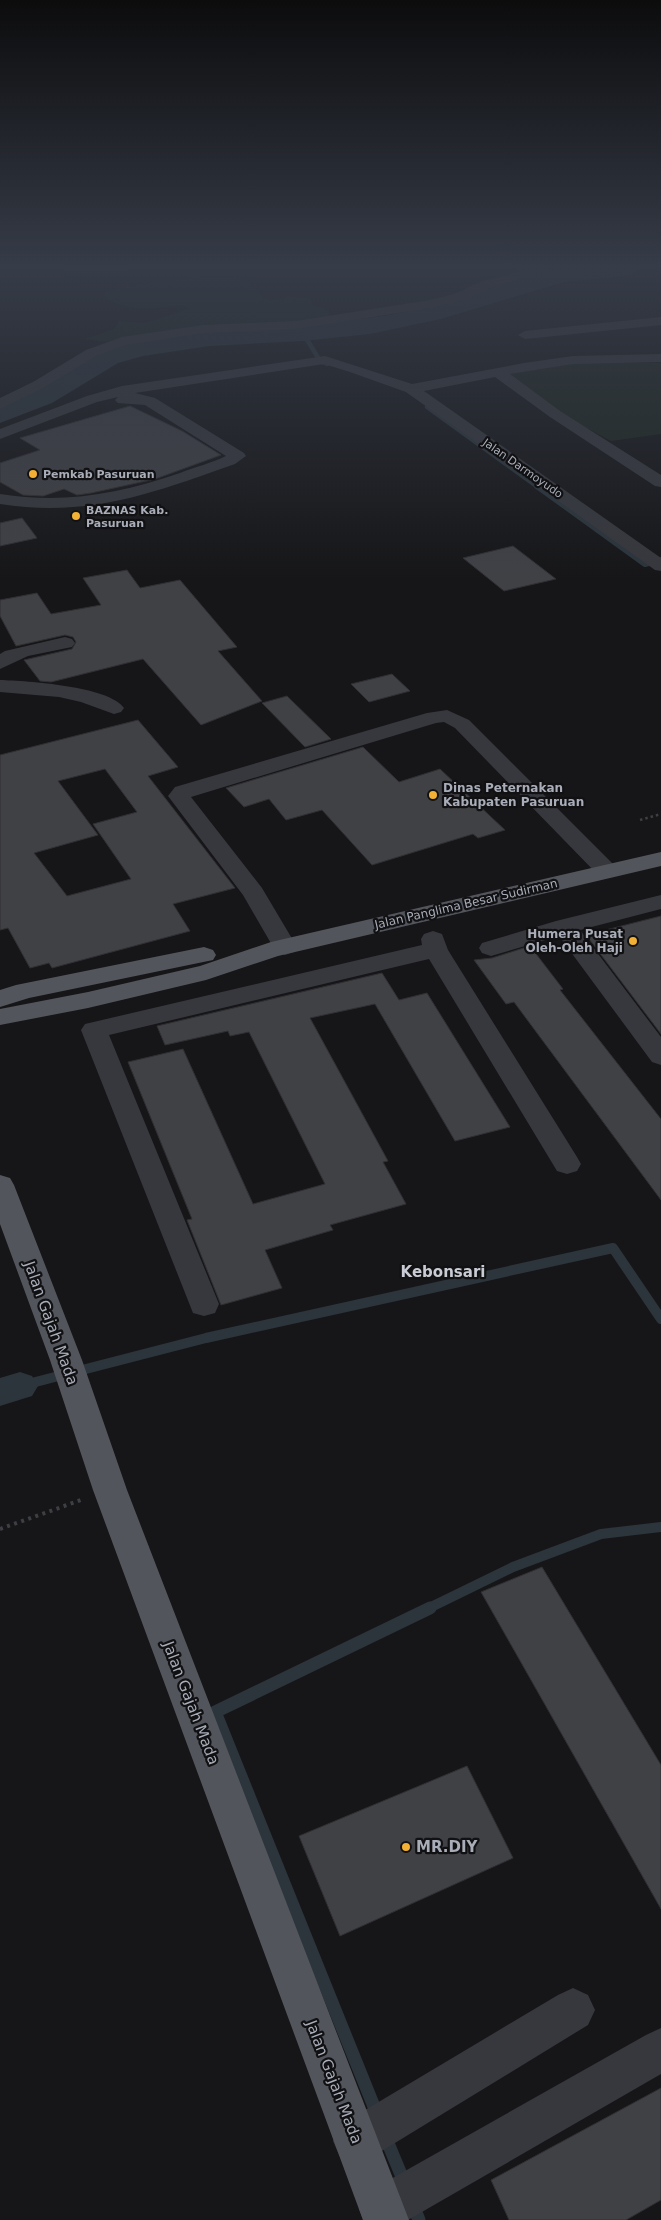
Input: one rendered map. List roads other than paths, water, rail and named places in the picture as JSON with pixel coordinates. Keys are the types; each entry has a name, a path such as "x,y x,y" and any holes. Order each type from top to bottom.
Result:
{"main road":[{"name":"Jalan Panglima Besar Sudirman","path":"0,999 88,1000 206,972 278,949 661,859"},
{"name":"Jalan Panglima Besar Sudirman","path":"0,1017 20,998 206,954 278,949"},
{"path":"0,1034 20,998"},
{"name":"Jalan Gajah Mada","path":"0,1184 69,1368 110,1490 385,2211"}],"street":[{"path":"0,404 38,386 60,373"},
{"name":"Jalan Darmoyudo","path":"0,434 92,399 122,391 240,373"},
{"name":"Jalan Darmoyudo","path":"367,373 411,390 657,563"},
{"path":"411,390 495,373"},
{"path":"499,373 555,414 661,482"},
{"path":"0,442 116,402 135,398 145,399 156,404 181,422 238,456 229,462 147,489 99,500 62,505 3,501"},
{"path":"0,663 6,657 65,643"},
{"path":"0,686 83,696 103,702 114,708"},
{"path":"278,949 254,892 179,796 183,792 434,717 447,716 462,724 607,871"},
{"path":"491,948 565,926 661,902"},
{"path":"565,926 661,1056"},
{"path":"94,1030 269,990 435,944 567,1164"},
{"path":"88,1000 94,1030 204,1304"},
{"path":"359,2140 573,2010"},
{"path":"385,2211 429,2182 661,2050"}],"waterway":[{"path":"0,414 42,397 82,373"},
{"path":"427,407 539,488"},
{"path":"537,486 645,564 661,560"},
{"path":"20,1386 206,1338 613,1248 661,1319"},
{"path":"0,1392 20,1386"},
{"path":"427,1609 513,1567 601,1534 661,1527"},
{"path":"377,2114 215,1712 430,1608"},
{"path":"385,2136 405,2184"},
{"path":"413,2205 419,2220"}],"place":[{"name":"Pemkab Pasuruan","path":"33,474"},
{"name":"BAZNAS Kab. Pasuruan","path":"76,516"},
{"name":"Dinas Peternakan Kabupaten Pasuruan","path":"433,795"},
{"name":"Humera Pusat Oleh-Oleh Haji","path":"633,941"},
{"name":"MR.DIY","path":"406,1847"}],"district":[{"name":"Kebonsari","path":"443,1272"}]}
